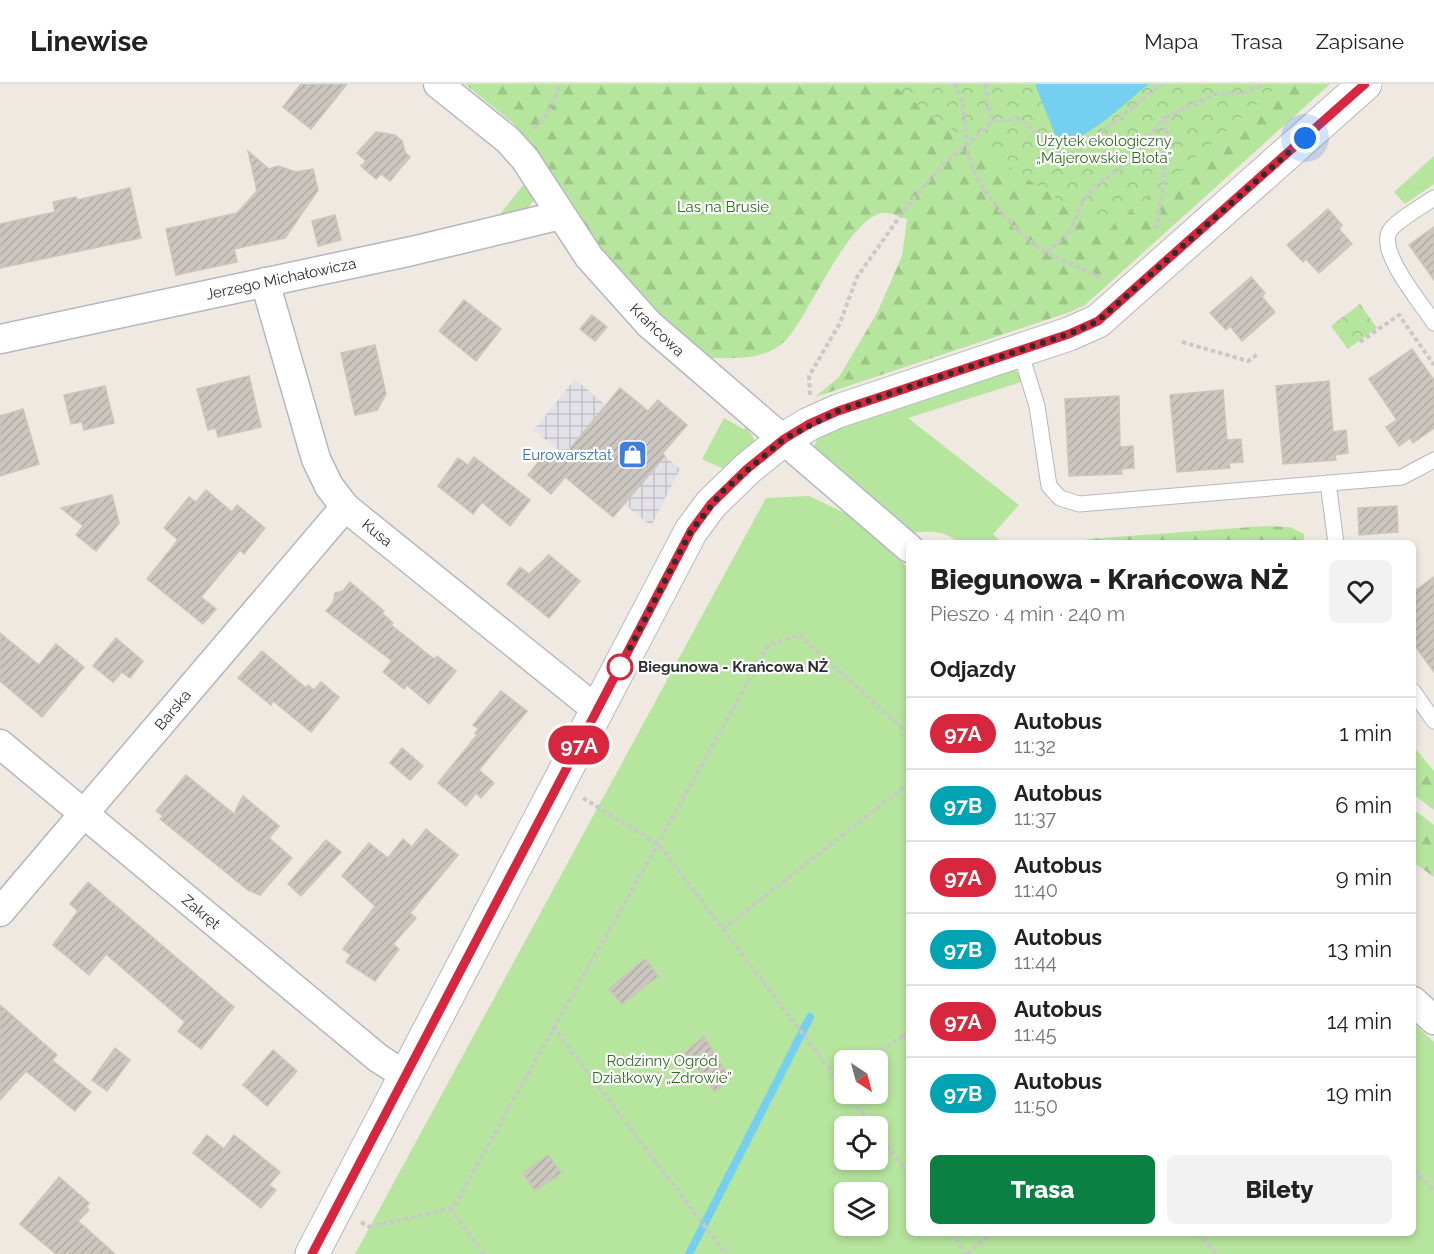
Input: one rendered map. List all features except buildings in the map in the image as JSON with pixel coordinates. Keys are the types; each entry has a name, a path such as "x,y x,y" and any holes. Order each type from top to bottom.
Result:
{"street":[{"name":"Krańcowa","path":"438,84 516,149 534,170 598,269 649,324 797,432 906,545"},
{"path":"312,1254 691,531 729,486 797,432 838,411 1089,326 1174,254 1365,84"},
{"name":"Jerzego Michałowicza","path":"0,339 412,251 561,214"},
{"name":"Kusa","path":"265,282 316,459 328,486 345,507 597,710"},
{"name":"Barska","path":"0,912 345,507"},
{"name":"Zakręt","path":"0,744 378,1058 406,1076"},
{"path":"1416,1004 1434,1020"}],"lane":[{"path":"1434,198 1394,227 1388,242 1392,261 1434,323"},
{"path":"1020,351 1037,406 1049,486 1060,498 1079,504 1402,477 1434,460"},
{"path":"1328,483 1336,540"},
{"path":"1416,695 1434,721"}],"path":[{"path":"516,149 549,111 560,84"},
{"path":"954,84 960,94 970,160 986,190 1021,235 1046,252 1078,265 1129,293"},
{"path":"986,84 987,104 993,121"},
{"path":"797,432 809,376 840,323 857,277 908,205 936,172 993,121 1020,119 1060,153 1070,154 1081,149 1161,84"},
{"path":"1046,252 1070,234 1083,201 1092,189 1132,159 1166,117 1215,94 1244,93 1264,84"},
{"path":"1166,117 1163,187 1156,230 1174,254"},
{"path":"1360,342 1399,315 1434,365"},
{"path":"1182,342 1248,361 1258,354"},
{"path":"484,1254 452,1211 453,1208 552,1028 659,845 768,645 799,635 906,731"},
{"path":"723,929 906,785"},
{"path":"597,806 659,845 834,1074"},
{"path":"552,1028 726,1254"},
{"path":"882,1050 904,1035 906,1037"},
{"path":"856,1104 865,1116"},
{"path":"888,1147 906,1172"},
{"path":"1416,1174 1434,1190"},
{"path":"370,1227 453,1208"},
{"path":"953,1236 966,1254 987,1236"},
{"path":"1200,1236 1217,1254"}],"shaded area":[{"path":"575,379 680,469 651,526 534,430"}],"green space":[{"name":"Las na Brusie","path":"465,84 1330,84 1085,305 815,397 839,377 877,313 902,256 907,219 885,213 872,217 858,229 844,247 795,328 778,347 749,357 708,358 631,291 595,241 565,192 513,123"},
{"name":"Użytek ekologiczny „Majerowskie Błota”","path":"892,84 1280,84 1175,176 1106,232 944,124"},
{"path":"1434,156 1434,184 1405,204 1394,192"},
{"path":"528,179 535,198 532,203 524,210 497,218"},
{"path":"1360,304 1377,328 1348,349 1331,326"},
{"path":"1013,367 1024,381 908,418 1019,505 993,534 999,540 954,540 941,533 906,533 813,449 819,435"},
{"path":"724,418 743,429 747,427 755,441 726,470 702,459"},
{"name":"Rodzinny Ogród Działkowy „Zdrowie”","path":"809,496 849,515 906,566 906,1236 1416,1236 1416,1026 1434,1042 1434,1254 355,1254 766,498"},
{"path":"1265,526 1290,527 1304,534 1304,540 1085,540"},
{"path":"1416,750 1434,771 1434,810 1416,796"},
{"path":"1416,811 1434,825 1434,877 1416,864"}],"water":[{"path":"1035,84 1149,84 1096,127 1063,142 1056,137"}],"waterway":[{"path":"689,1254 810,1017"}],"bus line":[{"name":"97A","path":"312,1254 691,531 711,504 753,463 784,439 809,424 838,411 1069,334 1098,321 1365,84"}],"place":[{"name":"Eurowarsztat","path":"633,455"},
{"name":"Biegunowa - Krańcowa NŻ","path":"620,667"}],"route":[{"path":"620,667 691,531 723,491 758,459 809,424 838,411 1020,351 1080,330 1098,321 1305,138"}]}
